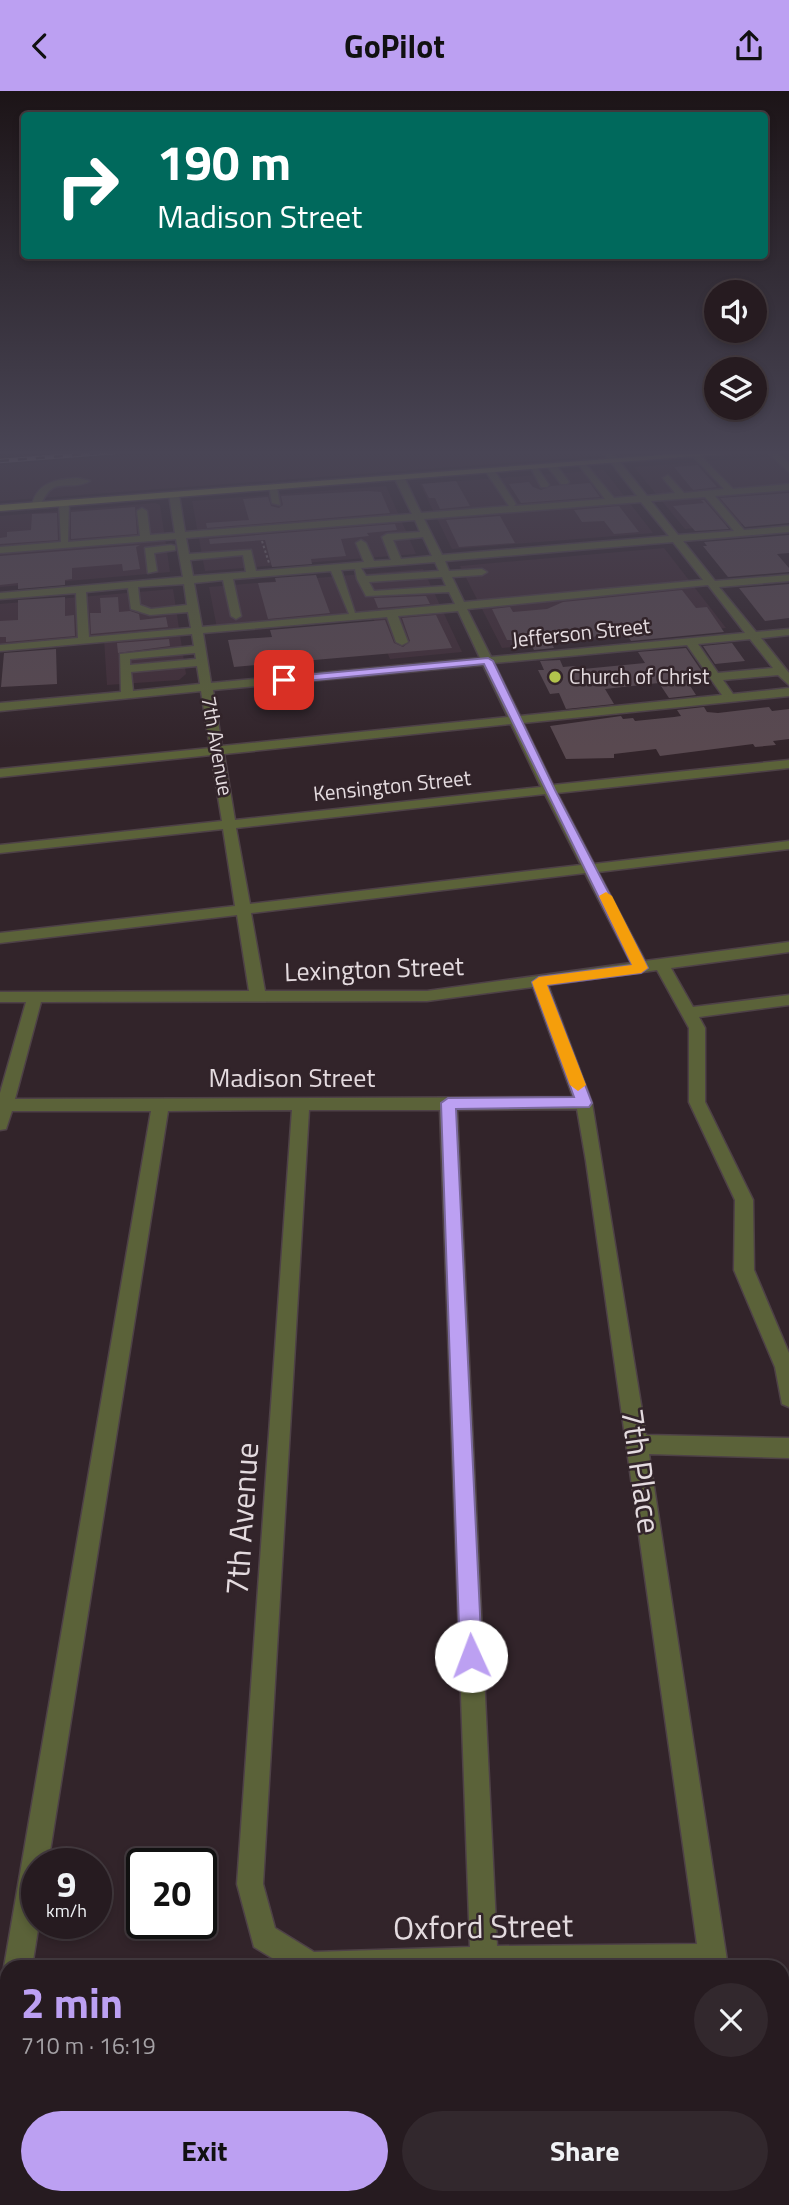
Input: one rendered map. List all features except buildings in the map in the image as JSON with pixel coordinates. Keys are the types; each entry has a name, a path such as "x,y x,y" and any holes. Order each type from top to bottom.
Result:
{"street":[{"path":"149,551 152,571"},
{"name":"7th Avenue","path":"184,551 258,997"},
{"path":"230,551 247,552 252,575"},
{"path":"364,551 370,565"},
{"path":"393,551 398,563"},
{"path":"435,551 550,790 641,968"},
{"path":"0,596 439,559 586,551"},
{"path":"685,551 786,675"},
{"path":"357,566 368,593 371,594 452,589"},
{"path":"335,568 351,611"},
{"path":"362,579 482,572"},
{"path":"227,577 236,616"},
{"path":"133,585 135,607 196,619 385,614 789,578"},
{"path":"81,589 84,640"},
{"path":"402,642 373,600 427,594 431,591"},
{"path":"0,648 84,640 196,619 259,614"},
{"name":"Jefferson Street","path":"0,707 789,632"},
{"path":"572,640 579,652"},
{"path":"690,642 730,698"},
{"path":"127,695 125,669 202,655"},
{"path":"715,677 786,675"},
{"path":"0,773 789,692"},
{"path":"554,701 561,716"},
{"name":"Kensington Street","path":"0,849 789,764"},
{"path":"0,938 789,845"},
{"name":"Lexington Street","path":"0,997 427,996 789,947"},
{"path":"663,966 696,1028 697,1102 744,1200 744,1270 785,1367 789,1398"},
{"name":"7th Place","path":"539,982 584,1103 597,1174 713,1960"},
{"path":"0,1124 3,1105 36,997"},
{"path":"688,1013 789,1000"},
{"path":"448,1103 484,1960"},
{"name":"Madison Street","path":"3,1105 584,1103"},
{"path":"19,1960 161,1104"},
{"name":"7th Avenue","path":"264,1937 250,1884 300,1104"},
{"path":"636,1444 789,1448"},
{"name":"Oxford Street","path":"264,1937 301,1960"}],"shaded area":[{"path":"0,551 167,551 170,572 0,587"},
{"path":"201,551 415,551 416,554 205,571"},
{"path":"634,551 666,551 726,628 502,648 460,566"},
{"path":"423,569 462,652 390,659 372,615 217,628 209,587"},
{"path":"173,589 186,674 179,680 107,685 104,639 0,648 0,604"}],"slow traffic":[{"path":"578,1085 539,982 641,968 606,896"}],"place":[{"name":"Church of Christ","path":"555,677"}],"route":[{"path":"284,680 488,661 641,968 539,982 584,1103 448,1103 471,1656"}]}
